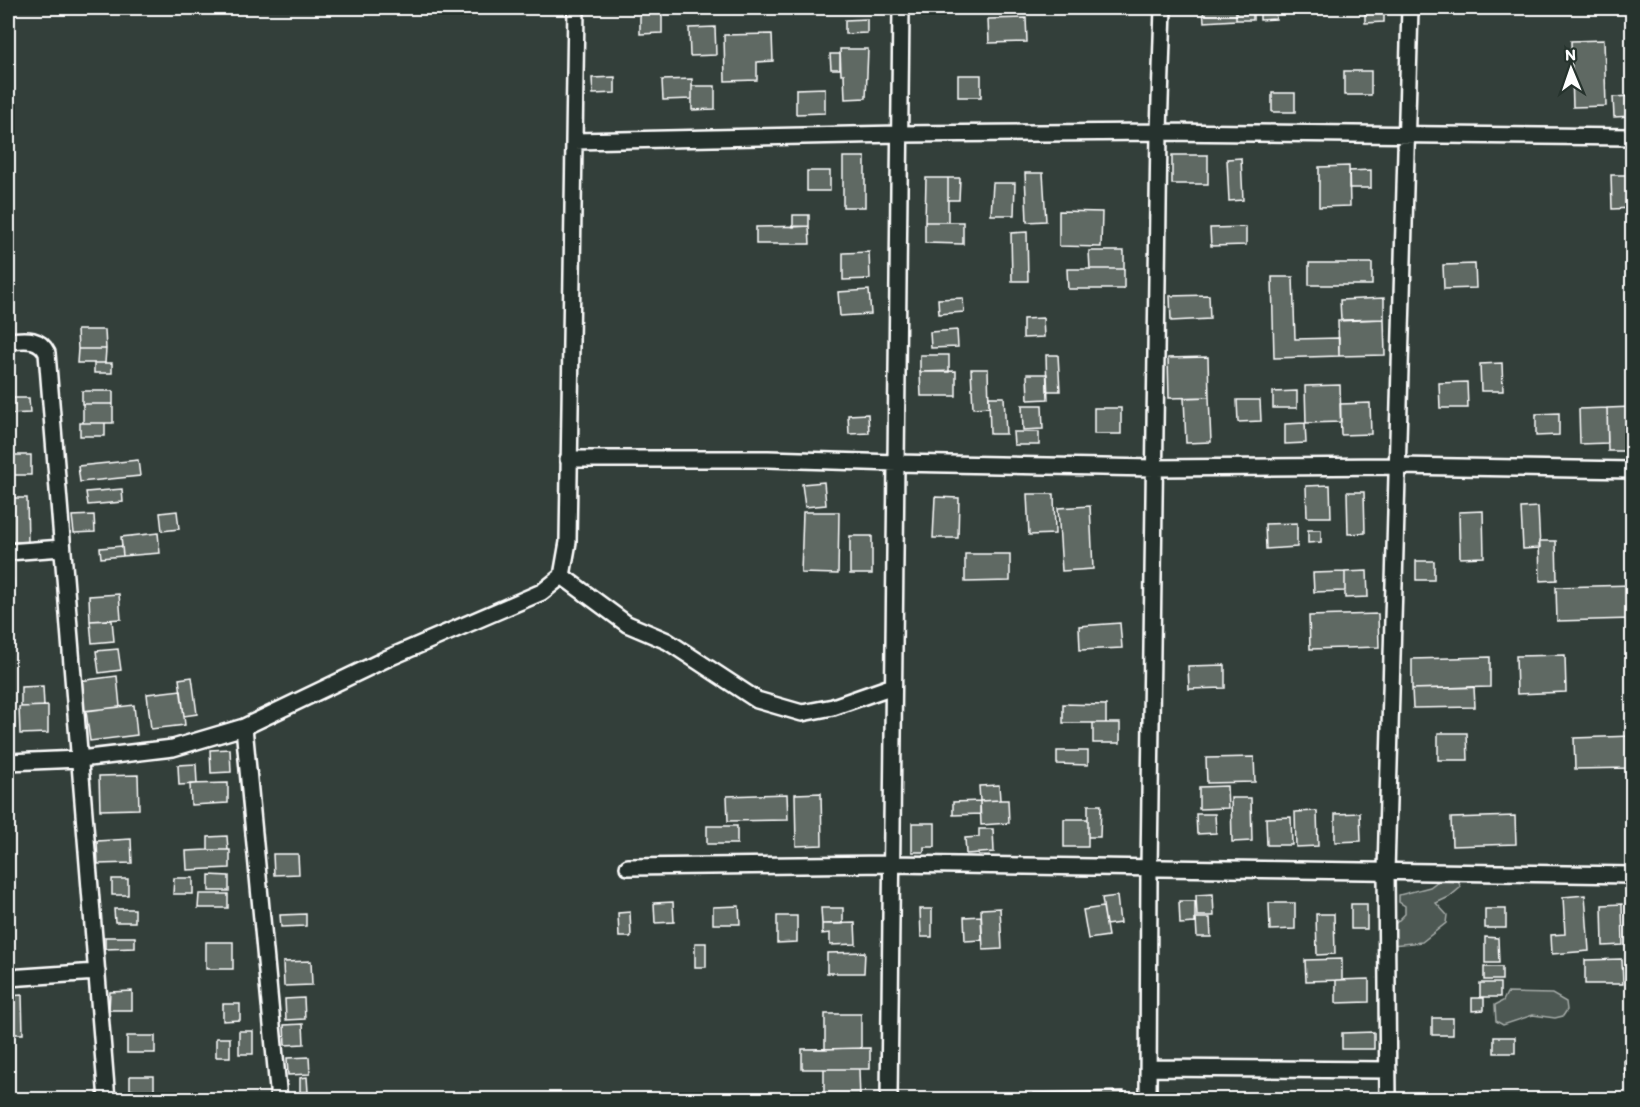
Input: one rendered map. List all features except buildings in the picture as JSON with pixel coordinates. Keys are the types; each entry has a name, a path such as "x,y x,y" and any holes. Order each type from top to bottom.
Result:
{"street":[{"path":"8,762 80,759 173,748 244,727 386,659 542,592 562,576 568,542 576,8"},
{"path":"889,1100 901,8"},
{"path":"1149,1100 1149,869 1162,8"},
{"path":"1388,1100 1386,872 1410,8"},
{"path":"575,141 899,134 1159,132 1632,137"},
{"path":"8,340 37,341 43,345 47,353 107,1100"},
{"path":"568,459 768,459 896,464 1154,468 1398,466 1632,470"},
{"path":"8,552 62,548"},
{"path":"562,576 627,624 667,640 757,700 802,713 833,707 893,686"},
{"path":"244,727 279,1100"},
{"path":"628,867 891,864 1632,875"},
{"path":"8,978 97,972"},
{"path":"1149,1068 1388,1070"}],"shaded area":[{"path":"1457,880 1461,887 1449,897 1436,903 1447,915 1446,923 1422,942 1392,945 1388,931 1405,914 1405,906 1399,902 1399,895 1430,887 1437,882"},
{"path":"1507,993 1552,994 1566,1002 1567,1010 1563,1016 1555,1018 1533,1015 1503,1025 1496,1021 1495,1005 1503,1001"}]}
